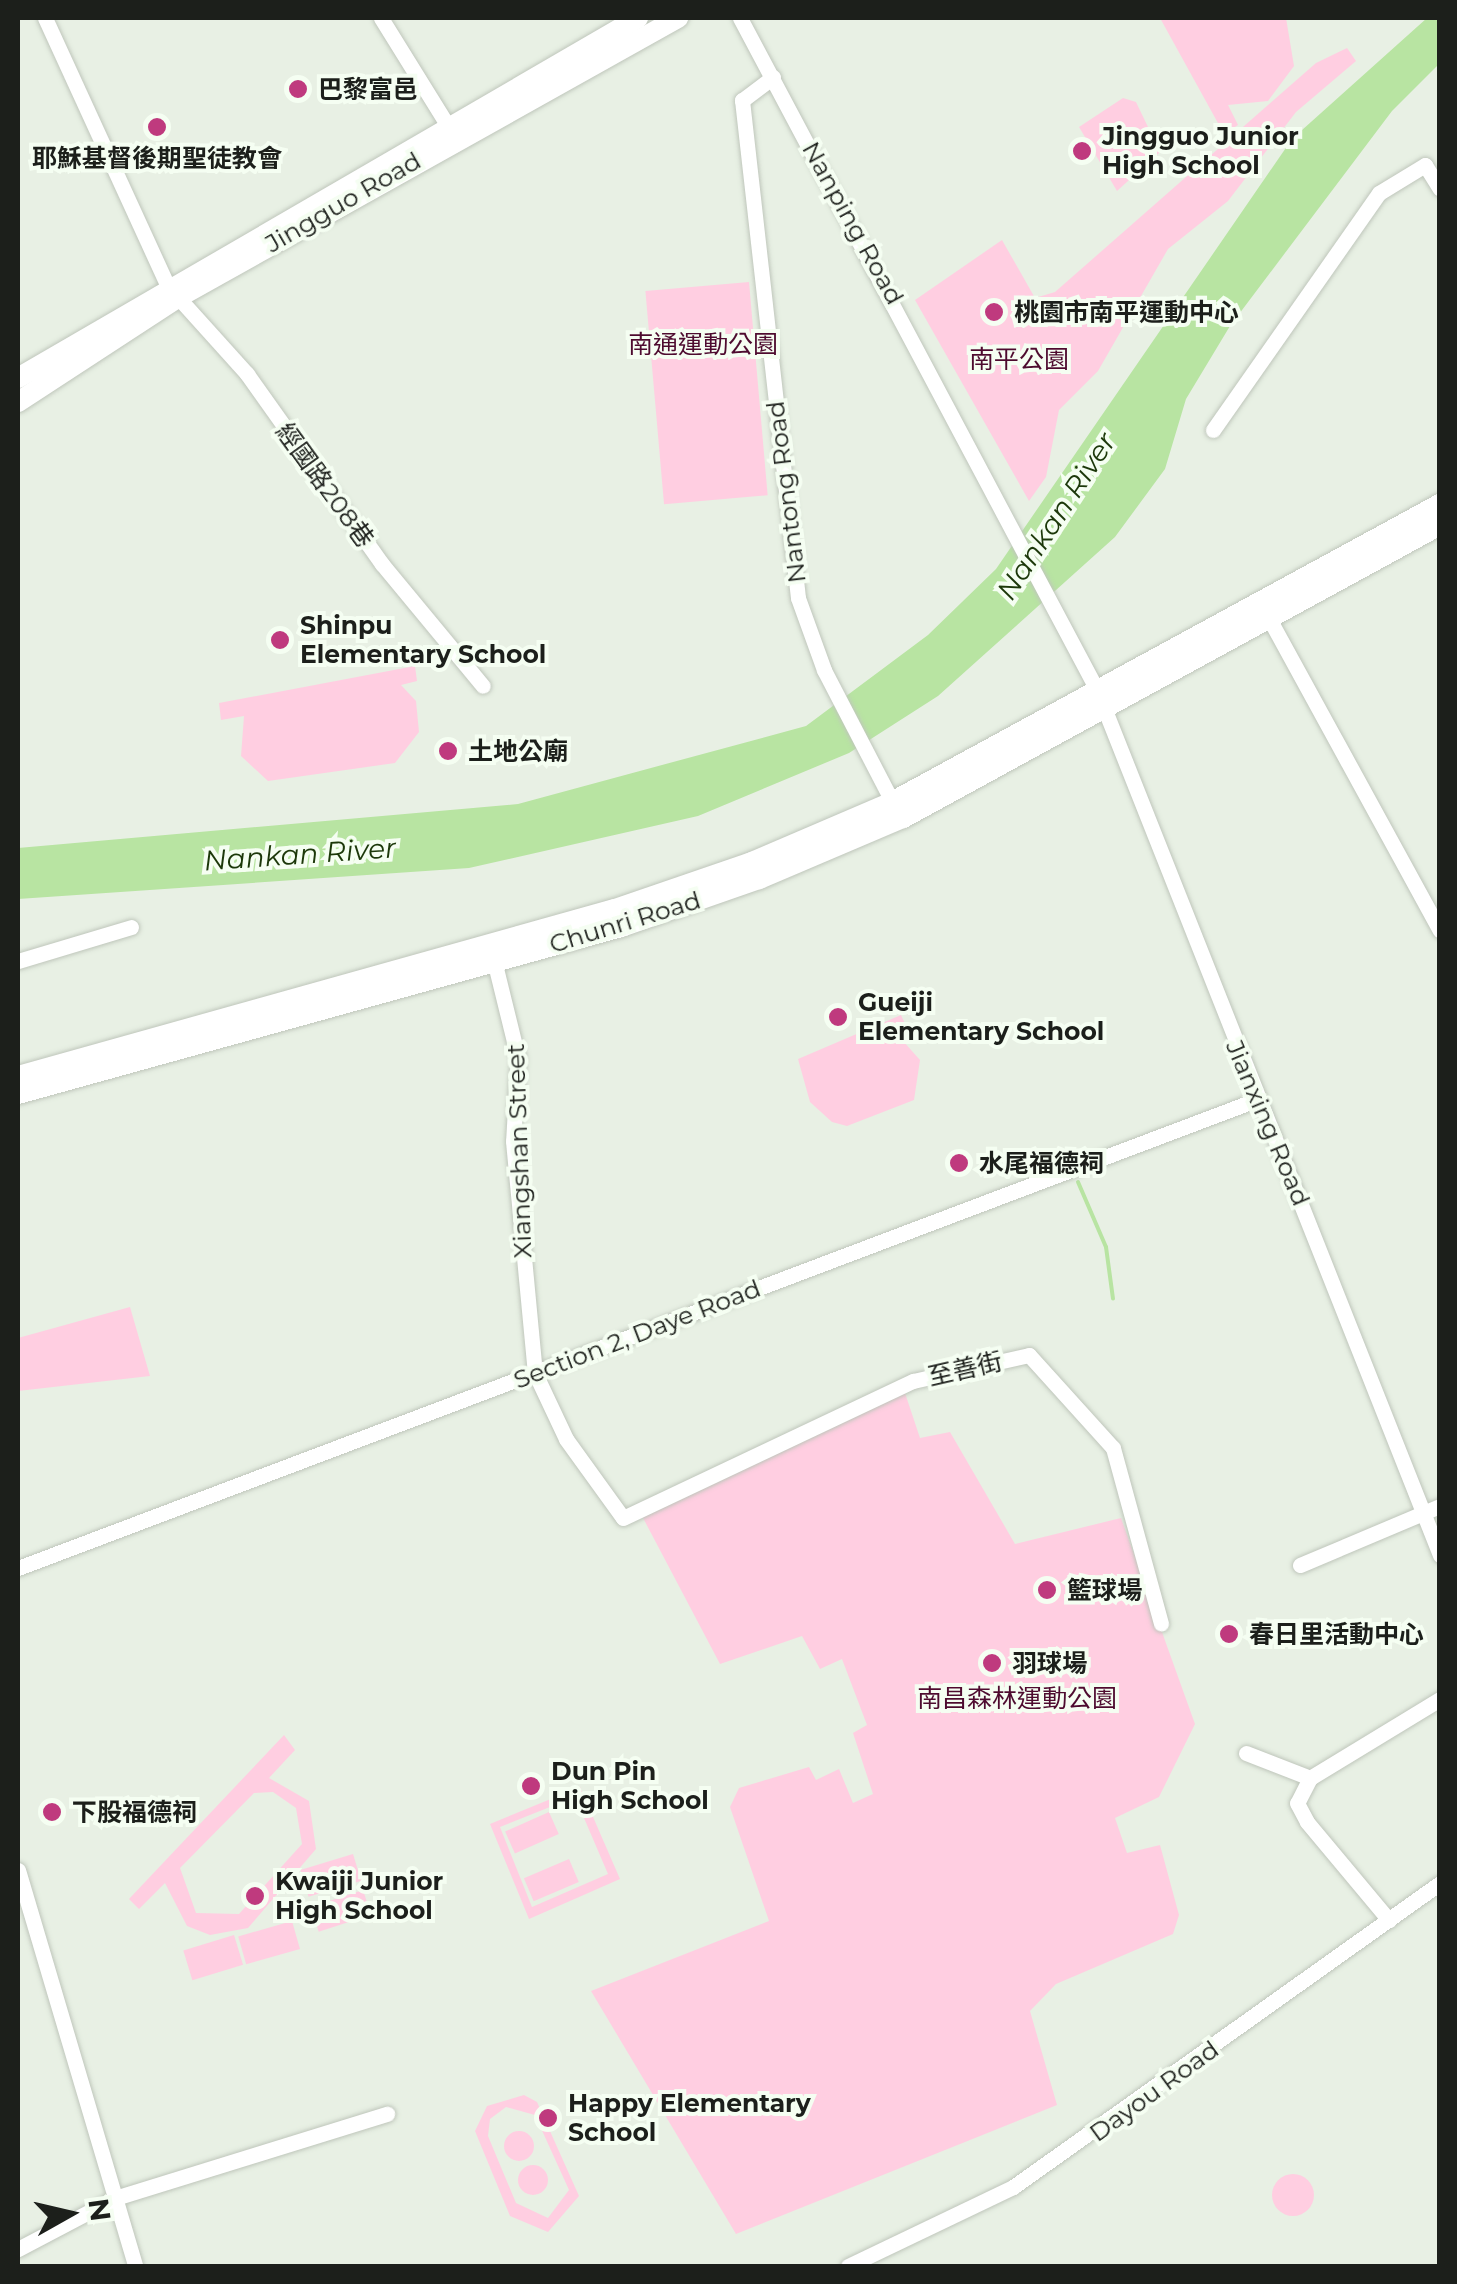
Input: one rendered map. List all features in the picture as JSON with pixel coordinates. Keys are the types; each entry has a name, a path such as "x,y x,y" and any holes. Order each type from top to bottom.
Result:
{"main road":[{"path":"1265,611 1440,505"},
{"path":"1265,611 1440,524"},
{"name":"Chunri Road","path":"18,1094 492,951 898,810 1096,688 1194,648 1265,611"},
{"name":"Chunri Road","path":"18,1077 492,951"}],"street":[{"name":"經國路208巷","path":"45,18 173,291 483,686"},
{"path":"381,18 446,123"},
{"name":"Jingguo Road","path":"18,402 173,291 446,123 638,18"},
{"name":"Jingguo Road","path":"18,378 678,18"},
{"name":"Nanping Road","path":"740,18 966,429 1096,688"},
{"name":"Nantong Road","path":"773,77 742,100 798,598 828,680 898,810"},
{"path":"1213,430 1379,193 1425,165 1440,189"},
{"path":"1265,611 1440,930"},
{"name":"Jianxing Road","path":"1096,688 1256,1100 1440,1555"},
{"path":"18,961 130,927"},
{"name":"Xiangshan Street","path":"492,951 518,1058 513,1141 535,1373 566,1439 624,1518"},
{"name":"Section 2, Daye Road","path":"18,1568 1256,1100"},
{"name":"至善街","path":"624,1518 913,1381 1029,1355 1113,1448 1161,1624"},
{"path":"1300,1566 1440,1506"},
{"path":"1389,1920 1307,1822 1296,1803 1310,1778 1440,1700"},
{"path":"1246,1754 1310,1778"},
{"path":"18,1870 23,1911 135,2266"},
{"name":"Dayou Road","path":"848,2266 866,2262 1013,2188 1440,1882"},
{"path":"18,2248 114,2198 387,2114"}],"green space":[{"path":"1160,18 1286,18 1294,66 1268,101 1228,105 1238,125 1224,134"},
{"name":"南平公園","path":"1347,48 1356,61 1296,112 1228,201 1168,249 1098,371 1059,410 1046,477 1029,501 915,300 1002,240 1035,298 1055,292 1316,63"},
{"path":"1123,98 1136,102 1160,152 1117,191 1079,127"},
{"name":"南通運動公園","path":"749,282 768,495 664,504 645,291"},
{"path":"415,666 417,681 401,685 416,701 419,732 395,763 268,781 241,756 244,716 221,720 219,703"},
{"path":"901,1015 906,1026 895,1032 920,1060 914,1100 847,1126 832,1122 810,1102 798,1059"},
{"path":"130,1307 150,1376 18,1391 18,1338"},
{"name":"南昌森林運動公園","path":"904,1390 920,1438 950,1432 1015,1544 1121,1518 1195,1724 1159,1797 1115,1818 1127,1853 1160,1845 1179,1915 1173,1934 1056,1984 1030,2011 1057,2105 736,2234 591,1991 769,1921 730,1807 739,1788 809,1767 816,1780 839,1769 853,1803 873,1794 853,1733 867,1725 842,1659 820,1669 802,1636 720,1664 642,1516"},
{"path":"284,1735 295,1750 269,1778 309,1801 316,1849 248,1928 210,1935 187,1926 165,1883 139,1909 129,1899","holes":["273,1792 296,1808 302,1844 239,1914 196,1913 180,1868 254,1793"]},
{"path":"580,1787 620,1879 529,1919 490,1824","holes":["575,1797 608,1874 532,1907 500,1827"]},
{"path":"549,1812 559,1834 515,1853 505,1832"},
{"path":"353,1854 361,1881 309,1897 300,1870"},
{"path":"569,1859 579,1882 534,1901 524,1878"},
{"path":"363,1890 371,1915 319,1932 311,1907"},
{"path":"292,1921 300,1949 246,1964 238,1936"},
{"path":"234,1935 243,1965 192,1980 183,1950"},
{"path":"524,2095 537,2102 579,2196 548,2232 510,2216 475,2131 487,2106","holes":["506,2107 535,2115 569,2190 548,2218 516,2203 488,2136 490,2119"]},
{"path":"519,2131 533,2140 534,2146 525,2160 519,2161 505,2152 504,2146 513,2132"},
{"path":"533,2165 544,2169 548,2180 544,2191 533,2195 522,2191 518,2180 522,2169"},
{"path":"1293,2174 1308,2180 1314,2195 1308,2210 1293,2216 1278,2210 1272,2195 1278,2180"}],"water":[{"name":"Nankan River","path":"1427,18 1439,18 1439,64 1392,111 1230,326 1186,399 1165,469 1115,537 938,696 849,753 698,816 469,868 18,899 18,848 518,804 806,726 928,635 996,569 1292,139"}],"waterway":[{"path":"1078,1182 1106,1247 1113,1299"}],"place":[{"name":"巴黎富邑","path":"298,89"},
{"name":"耶穌基督後期聖徒教會","path":"157,127"},
{"name":"Jingguo Junior High School","path":"1082,151"},
{"name":"桃園市南平運動中心","path":"994,312"},
{"name":"Shinpu Elementary School","path":"280,640"},
{"name":"土地公廟","path":"448,751"},
{"name":"Gueiji Elementary School","path":"838,1017"},
{"name":"水尾福德祠","path":"959,1163"},
{"name":"籃球場","path":"1047,1590"},
{"name":"春日里活動中心","path":"1229,1634"},
{"name":"羽球場","path":"992,1663"},
{"name":"Dun Pin High School","path":"531,1786"},
{"name":"下股福德祠","path":"52,1812"},
{"name":"Kwaiji Junior High School","path":"255,1896"},
{"name":"Happy Elementary School","path":"548,2118"}]}
